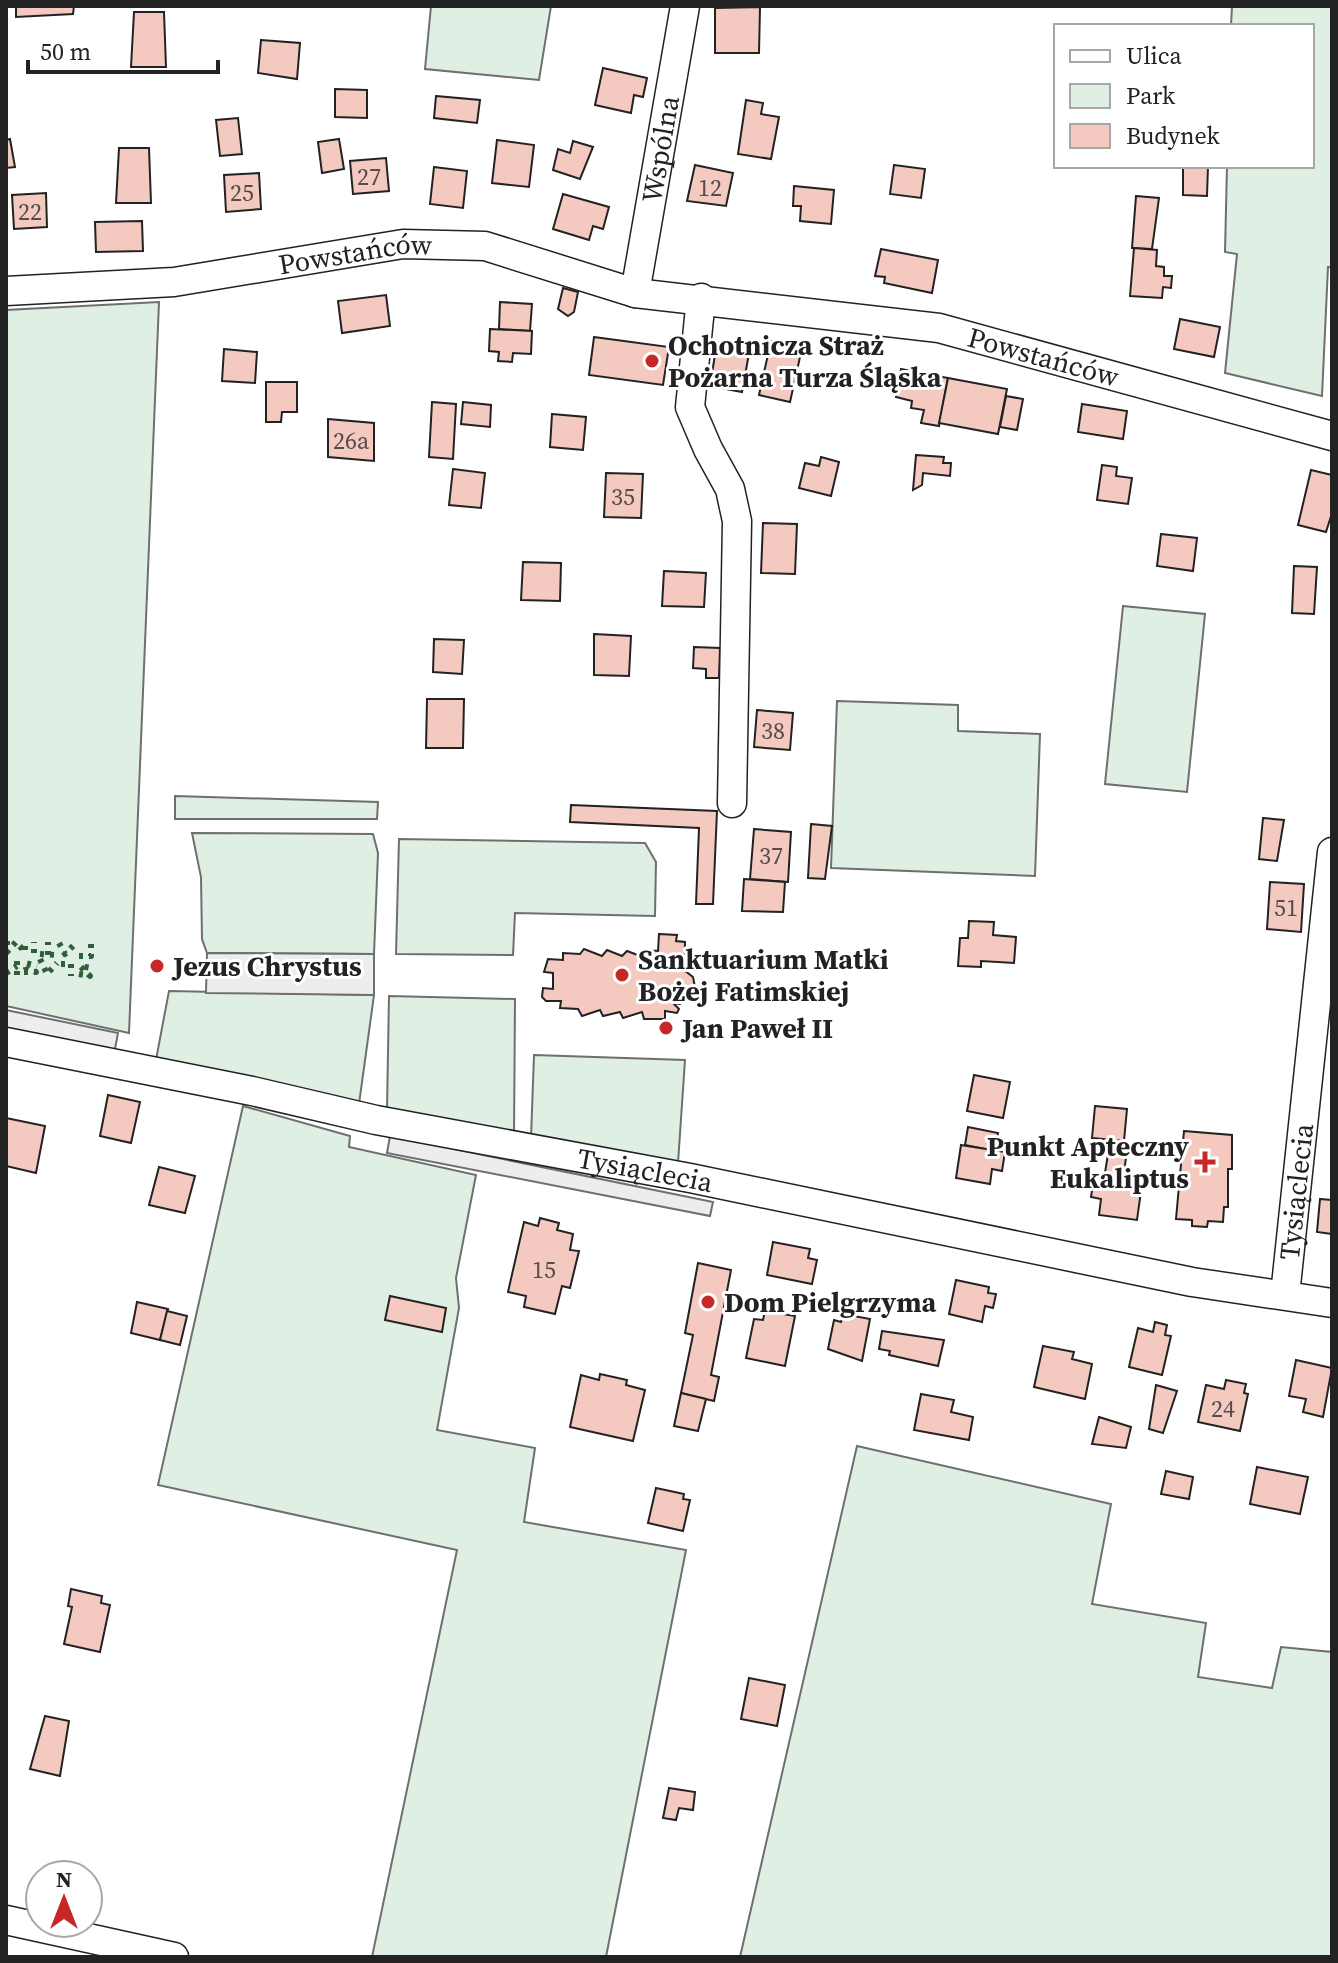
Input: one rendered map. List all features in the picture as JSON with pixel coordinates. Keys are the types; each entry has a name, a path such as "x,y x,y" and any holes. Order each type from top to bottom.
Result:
{"street":[{"name":"Wspólna","path":"635,293 685,6"},
{"name":"Powstańców","path":"6,291 174,282 403,244 485,246 635,293 701,298 939,328 1332,436"},
{"path":"701,298 690,407 730,489 737,521 732,803"},
{"name":"Tysiąclecia","path":"1285,1295 1332,852"},
{"name":"Tysiąclecia","path":"6,1042 376,1120 690,1178 1192,1282 1332,1303"},
{"path":"6,1920 174,1957"}],"green space":[{"path":"431,6 551,6 539,80 425,69"},
{"path":"1232,6 1332,6 1332,267 1328,267 1322,396 1225,373 1237,254 1225,252 1227,168 1314,168 1314,24 1231,24"},
{"path":"159,302 129,1033 6,1006 6,310"},
{"path":"1123,606 1205,614 1187,792 1105,784"},
{"path":"837,701 958,705 958,731 1040,734 1035,876 831,868"},
{"path":"175,796 378,802 377,819 175,819"},
{"path":"192,833 373,834 378,853 374,954 207,953 202,939 201,877"},
{"path":"399,839 645,843 656,862 655,916 515,913 513,955 396,954"},
{"path":"169,991 374,995 359,1104 155,1065"},
{"path":"389,996 515,999 514,1135 387,1110"},
{"path":"534,1055 685,1060 678,1163 531,1138"},
{"path":"243,1106 350,1136 349,1147 476,1175 456,1278 459,1308 437,1430 535,1448 524,1522 686,1550 606,1957 372,1957 457,1550 158,1485"},
{"path":"857,1446 1111,1504 1092,1604 1206,1623 1198,1677 1272,1688 1281,1647 1332,1652 1332,1957 740,1957"}],"shaded area":[{"path":"207,953 374,954 374,995 206,993"},
{"path":"6,1010 118,1033 114,1054 6,1033"},
{"path":"390,1136 713,1202 710,1216 387,1153"}],"building":[{"path":"16,6 74,6 73,14 16,17"},
{"path":"760,7 759,53 715,53 715,8"},
{"path":"134,12 164,12 166,67 131,67"},
{"path":"261,40 300,43 297,79 258,73"},
{"path":"603,68 647,78 643,97 634,95 631,113 595,105"},
{"path":"335,89 367,90 367,118 335,117"},
{"path":"436,96 480,100 477,123 434,118"},
{"path":"746,100 763,103 761,114 779,117 771,159 738,154"},
{"path":"238,118 242,154 220,156 216,120"},
{"path":"10,139 15,167 6,168 6,140"},
{"path":"339,139 344,169 322,173 318,142"},
{"path":"497,140 534,145 529,187 492,183"},
{"path":"573,141 593,147 580,179 553,170 558,149 570,153"},
{"path":"119,148 149,148 151,203 116,203"},
{"path":"386,158 389,191 353,194 350,161"},
{"path":"695,165 733,173 726,206 687,201"},
{"path":"894,165 925,169 921,198 890,194"},
{"path":"434,167 467,171 463,208 430,204"},
{"path":"1183,168 1208,168 1207,196 1183,195"},
{"path":"259,173 261,209 226,212 224,175"},
{"path":"794,186 834,190 831,224 800,221 801,206 793,206"},
{"path":"46,193 47,227 14,229 12,195"},
{"path":"563,194 609,207 603,229 593,226 589,240 553,229"},
{"path":"1136,196 1159,198 1152,249 1132,248"},
{"path":"142,221 143,251 96,252 95,222"},
{"path":"1134,248 1157,250 1156,266 1164,267 1164,276 1172,276 1171,288 1163,287 1162,298 1130,296"},
{"path":"881,249 938,260 932,293 884,283 885,277 875,276"},
{"path":"563,288 578,292 574,312 568,316 558,309"},
{"path":"386,295 390,326 342,333 338,301"},
{"path":"500,302 532,304 530,331 499,329"},
{"path":"1180,319 1220,327 1214,357 1174,349"},
{"path":"490,329 532,331 531,354 513,353 512,362 498,361 499,352 489,351"},
{"path":"594,337 669,347 663,385 589,375"},
{"path":"771,341 802,348 790,402 759,395"},
{"path":"717,342 750,348 742,392 710,386"},
{"path":"224,349 257,352 255,383 222,381"},
{"path":"901,369 948,378 939,426 921,423 924,410 911,408 912,401 896,397"},
{"path":"948,378 1007,389 998,434 939,423"},
{"path":"266,382 297,382 297,412 282,412 281,422 266,422"},
{"path":"1006,396 1023,399 1017,430 1000,427"},
{"path":"432,402 456,404 453,459 429,457"},
{"path":"463,402 491,405 490,427 461,424"},
{"path":"1082,404 1127,411 1123,439 1078,432"},
{"path":"552,414 586,417 583,450 550,447"},
{"path":"328,419 374,423 374,461 328,457"},
{"path":"916,455 944,457 943,463 951,463 950,476 923,473 922,485 913,490"},
{"path":"821,457 839,462 831,496 799,488 805,463 819,466"},
{"path":"1102,465 1117,467 1116,476 1132,478 1128,504 1097,500"},
{"path":"453,469 485,473 481,508 449,505"},
{"path":"1311,470 1332,475 1332,513 1326,532 1298,525"},
{"path":"606,473 643,474 641,518 604,517"},
{"path":"763,523 797,524 795,574 761,573"},
{"path":"1161,534 1197,538 1193,571 1157,566"},
{"path":"523,562 561,563 560,601 521,600"},
{"path":"1294,566 1317,567 1314,614 1292,613"},
{"path":"664,571 706,573 704,607 662,606"},
{"path":"594,634 631,636 629,676 594,675"},
{"path":"434,639 464,640 462,674 433,672"},
{"path":"694,647 720,648 719,678 706,678 706,669 693,668"},
{"path":"427,699 464,699 463,748 426,748"},
{"path":"757,710 793,713 790,750 754,747"},
{"path":"571,805 717,811 713,904 696,904 699,828 570,822"},
{"path":"1263,818 1284,820 1277,861 1259,859"},
{"path":"811,824 832,826 825,879 808,878"},
{"path":"754,829 791,832 788,882 750,879"},
{"path":"744,879 785,882 783,912 742,911"},
{"path":"1270,882 1304,884 1301,932 1267,929"},
{"path":"969,921 994,922 993,935 1016,937 1014,963 981,961 981,967 958,966 960,938 968,938"},
{"name":"Sanktuarium Matki Bożej Fatimskiej","path":"659,934 677,935 676,941 685,942 684,970 693,977 695,987 690,996 680,1004 673,1003 679,1009 677,1013 665,1011 665,1019 644,1019 642,1012 623,1018 620,1012 603,1016 600,1010 582,1016 578,1009 560,1008 561,1001 546,1001 542,997 543,988 553,989 553,973 544,972 548,959 563,960 563,953 580,954 584,949 602,956 607,950 622,956 627,951 643,957 648,950 658,951"},
{"path":"974,1075 1010,1082 1003,1118 967,1111"},
{"path":"108,1095 140,1102 131,1143 100,1136"},
{"path":"1095,1106 1127,1109 1124,1141 1092,1138"},
{"path":"6,1118 45,1126 36,1173 6,1166"},
{"path":"968,1127 998,1133 995,1151 965,1145"},
{"path":"1184,1131 1232,1135 1232,1169 1228,1169 1228,1207 1224,1207 1223,1222 1208,1221 1207,1227 1192,1226 1192,1220 1176,1219"},
{"path":"961,1145 1005,1152 1002,1171 992,1169 990,1184 956,1178"},
{"path":"1108,1154 1126,1157 1124,1174 1135,1176 1134,1183 1104,1179"},
{"path":"159,1167 195,1176 185,1213 149,1205"},
{"path":"1104,1179 1142,1184 1137,1220 1099,1215 1101,1199 1091,1197 1093,1184 1103,1185"},
{"path":"1320,1199 1332,1200 1332,1234 1317,1232"},
{"path":"540,1218 559,1223 557,1230 573,1234 570,1250 579,1251 570,1288 562,1286 555,1314 524,1307 526,1296 508,1292 524,1222 538,1226"},
{"path":"773,1242 810,1249 808,1258 817,1260 812,1284 767,1275"},
{"name":"Dom Pielgrzyma","path":"698,1263 731,1270 711,1375 719,1377 714,1401 681,1393 693,1335 685,1333"},
{"path":"956,1280 989,1287 988,1293 996,1294 993,1308 985,1306 982,1322 949,1314"},
{"path":"390,1296 446,1308 442,1332 385,1320"},
{"path":"137,1302 168,1309 160,1340 131,1333"},
{"path":"167,1311 187,1316 180,1345 160,1340"},
{"path":"765,1311 795,1316 785,1366 746,1358 754,1319 763,1320"},
{"path":"843,1314 870,1319 862,1361 828,1349 834,1320 841,1322"},
{"path":"1155,1322 1167,1325 1165,1335 1171,1336 1162,1375 1129,1367 1138,1328 1153,1332"},
{"path":"882,1331 944,1340 938,1366 889,1355 890,1351 879,1349"},
{"path":"1043,1346 1074,1352 1072,1359 1092,1364 1085,1399 1034,1387"},
{"path":"1296,1360 1332,1368 1323,1417 1303,1412 1306,1399 1289,1396"},
{"path":"600,1374 627,1380 626,1385 645,1390 633,1441 570,1427 581,1375 599,1380"},
{"path":"1226,1380 1246,1384 1244,1393 1248,1394 1240,1431 1198,1422 1206,1385 1224,1389"},
{"path":"1156,1385 1177,1391 1163,1433 1149,1429"},
{"path":"681,1393 706,1399 698,1431 674,1426"},
{"path":"921,1394 954,1400 951,1412 973,1417 969,1440 914,1430"},
{"path":"1099,1417 1131,1427 1126,1448 1092,1444"},
{"path":"1257,1467 1308,1477 1300,1514 1250,1504"},
{"path":"1166,1471 1193,1477 1189,1499 1161,1494"},
{"path":"656,1488 684,1494 683,1499 690,1500 683,1531 648,1523"},
{"path":"71,1589 102,1596 101,1603 110,1605 100,1652 64,1644 72,1607 68,1606"},
{"path":"749,1678 785,1685 777,1726 741,1719"},
{"path":"45,1716 69,1721 60,1776 30,1769"},
{"path":"669,1788 695,1792 693,1810 679,1808 676,1820 663,1818"}],"hedge":[{"path":"7,941 7,952 16,942 25,952 25,942"},
{"path":"34,942 34,953"},
{"path":"48,942 48,955"},
{"path":"59,943 65,954 76,943"},
{"path":"79,956 91,956 91,944"},
{"path":"40,954 56,955"},
{"path":"40,959 47,974 57,963"},
{"path":"17,961 17,975"},
{"path":"24,972 36,972 26,968 25,963 37,966"},
{"path":"61,964 71,964 71,976"},
{"path":"6,973 17,966"},
{"path":"79,974 90,976 80,966 91,968"}],"place":[{"name":"Ochotnicza Straż Pożarna Turza Śląska","path":"652,361"},
{"name":"Jezus Chrystus","path":"157,966"},
{"name":"Sanktuarium Matki Bożej Fatimskiej","path":"622,975"},
{"name":"Jan Paweł II","path":"666,1028"},
{"name":"Punkt Apteczny Eukaliptus","path":"1205,1162"},
{"name":"Dom Pielgrzyma","path":"708,1302"}]}
